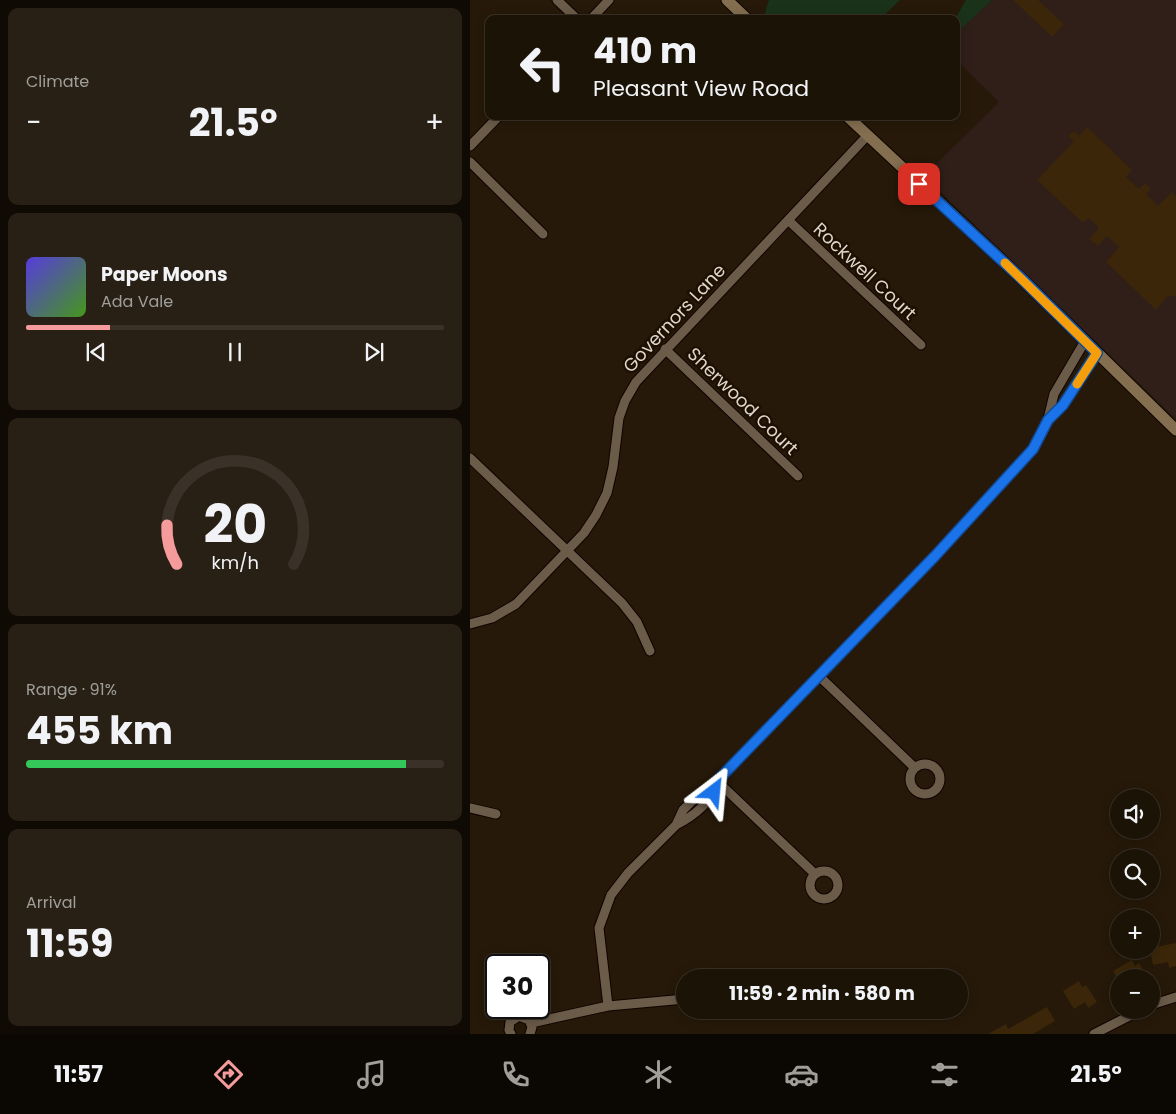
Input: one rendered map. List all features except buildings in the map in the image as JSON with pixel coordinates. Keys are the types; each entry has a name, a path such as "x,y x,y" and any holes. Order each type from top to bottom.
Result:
{"main road":[{"path":"727,0 743,15"},
{"path":"851,120 1023,280 1176,430"}],"street":[{"path":"557,0 573,15"},
{"path":"595,15 609,0"},
{"path":"470,146 494,120"},
{"name":"Governors Lane","path":"470,624 499,614 516,604 584,533 607,493 613,467 619,418 636,382 867,136"},
{"path":"470,162 543,234"},
{"name":"Rockwell Court","path":"788,220 921,345"},
{"path":"608,1006 599,928 611,895 628,873 676,825 684,810 703,790 717,781 819,676 935,556 1033,449 1048,420 1054,394 1085,341"},
{"name":"Sherwood Court","path":"665,349 798,476"},
{"path":"1048,420 1063,405 1097,353"},
{"path":"470,458 630,612 650,651"},
{"path":"819,676 915,768"},
{"path":"717,781 814,874"},
{"path":"470,808 496,814"},
{"path":"1160,1002 1176,997"},
{"path":"531,1023 608,1006 676,999"},
{"path":"511,1034 509,1026 515,1017 523,1016 531,1023"},
{"path":"1094,1034 1123,1019"},
{"path":"530,1034 531,1023"}],"shaded area":[{"path":"992,0 1176,0 1176,419 924,176 999,102 960,64 960,30"}],"green space":[{"path":"769,0 900,0 884,15 764,15"},
{"path":"966,0 992,0 960,30 960,15 957,15"}],"slow traffic":[{"path":"1005,263 1097,353 1077,384"}],"route":[{"path":"714,792 717,781 935,556 1033,449 1048,420 1063,405 1097,353 1023,280 919,184"}]}
